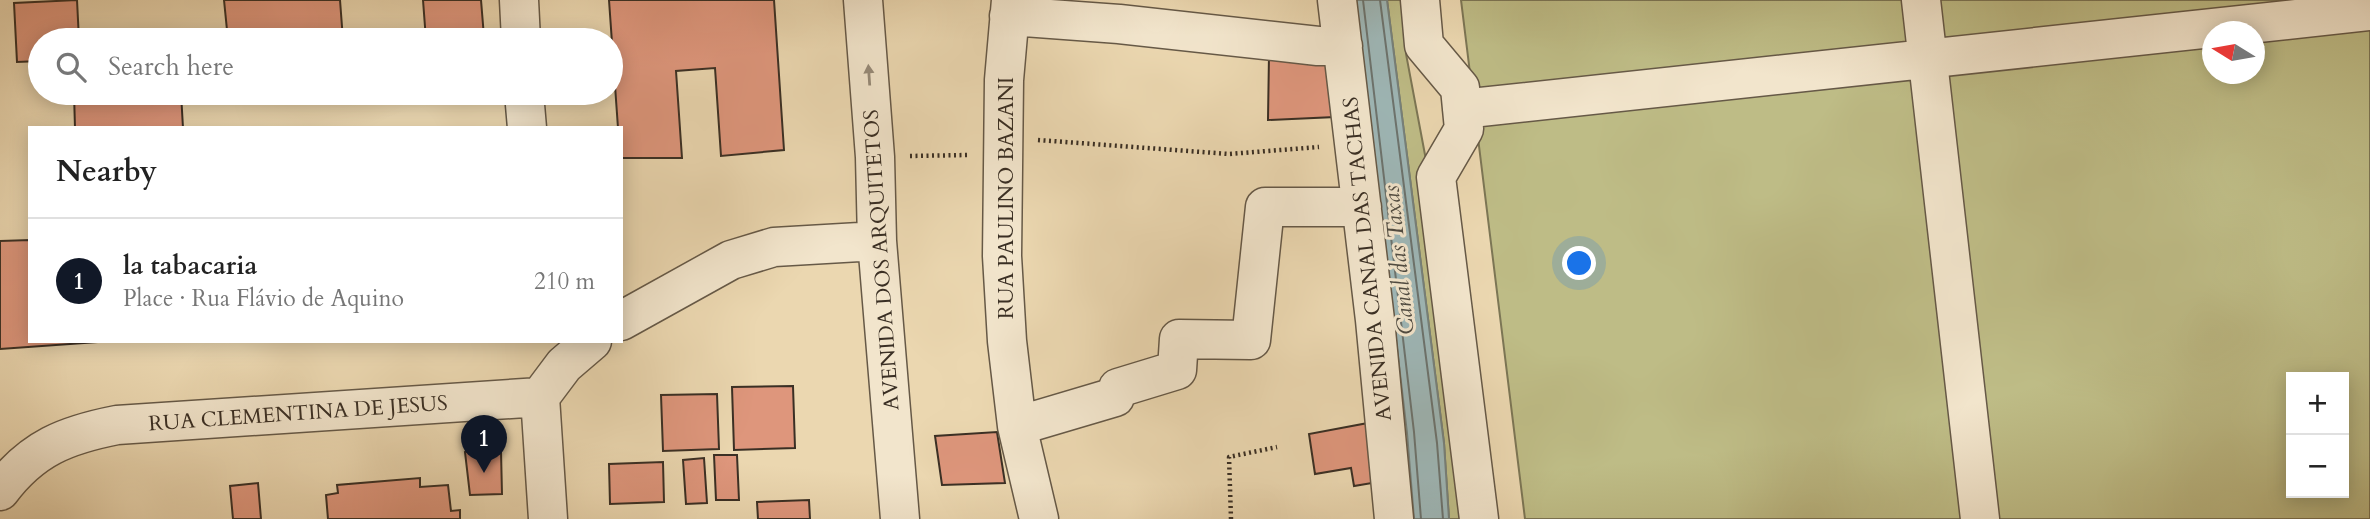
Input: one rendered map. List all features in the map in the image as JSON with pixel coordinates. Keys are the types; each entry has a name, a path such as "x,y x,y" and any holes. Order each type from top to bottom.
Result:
{"street":[{"path":"519,0 520,28"},
{"name":"AVENIDA DOS ARQUITETOS","path":"863,0 875,157 877,241 900,519"},
{"name":"AVENIDA CANAL DAS TACHAS","path":"1337,0 1376,320 1394,519"},
{"path":"1420,0 1424,45 1460,88 1464,129 1436,177 1479,519"},
{"path":"1922,0 1980,519"},
{"path":"1010,8 1119,24 1306,45 1343,46"},
{"name":"RUA PAULINO BAZANI","path":"1010,8 1002,146 1002,256 1007,341 1017,426 1039,519"},
{"path":"1462,109 2370,11"},
{"path":"525,105 527,126"},
{"path":"1017,426 1115,397 1118,388 1177,370 1179,339 1251,340 1265,207 1362,207"},
{"path":"626,310 731,260 774,247 877,241"},
{"path":"548,519 540,397 564,365 590,343"},
{"name":"RUA CLEMENTINA DE JESUS","path":"4,471 53,443 83,431 117,425 540,397"}],"path":[{"path":"875,157 1002,146 1229,154 1354,145"},
{"path":"1231,519 1229,457 1277,447"}],"shaded area":[{"path":"1387,0 1403,0 1406,54 1426,160 1470,519 1449,519 1444,443"},
{"path":"1461,0 2370,0 2370,519 1525,519"}],"water":[{"name":"Canal das Taxas","path":"1356,0 1387,0 1444,443 1449,519 1414,519 1407,433"}],"building":[{"path":"77,0 78,28 28,28 28,62 17,62 14,3"},
{"path":"224,0 340,0 342,28 227,28"},
{"path":"423,0 481,0 483,28 425,28"},
{"path":"609,0 774,0 784,150 721,156 715,68 676,71 682,158 623,158 623,126 618,126 616,105 623,105 623,28 611,28"},
{"path":"1269,55 1327,62 1335,117 1268,120"},
{"path":"74,105 182,105 183,126 75,126"},
{"path":"28,240 28,343 84,343 0,349 0,241"},
{"path":"793,386 795,448 734,450 732,387"},
{"path":"717,394 719,449 663,451 661,395"},
{"path":"1368,423 1378,482 1354,486 1351,468 1315,474 1309,434"},
{"path":"997,432 1005,483 942,485 935,436"},
{"path":"501,451 502,494 470,495 465,452"},
{"path":"714,455 737,455 739,500 716,500"},
{"path":"704,458 707,503 686,504 683,460"},
{"path":"663,462 664,502 610,504 609,464"},
{"path":"420,478 420,487 448,485 451,511 460,510 460,519 328,519 326,495 338,493 337,485"},
{"path":"258,483 261,519 233,519 230,486"},
{"path":"809,500 810,519 758,519 757,502"}],"place":[{"name":"la tabacaria","path":"484,473"}]}
